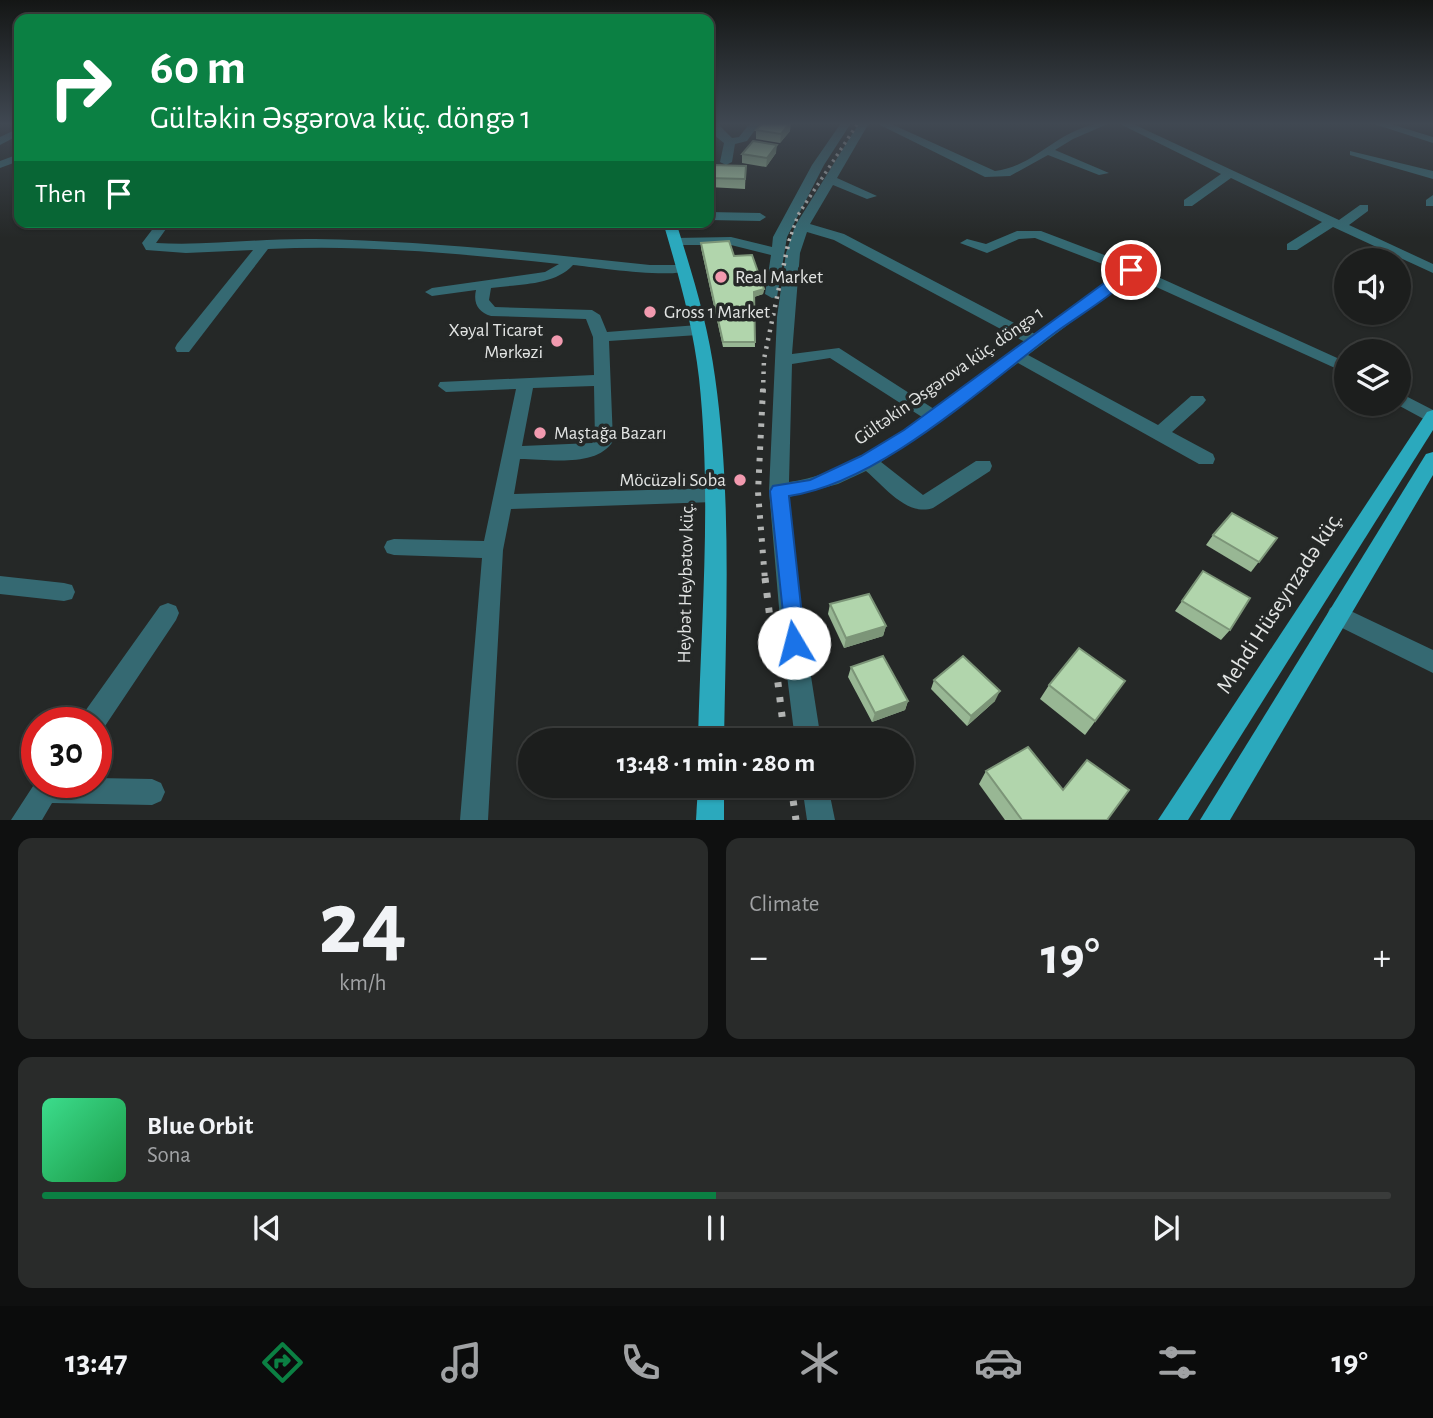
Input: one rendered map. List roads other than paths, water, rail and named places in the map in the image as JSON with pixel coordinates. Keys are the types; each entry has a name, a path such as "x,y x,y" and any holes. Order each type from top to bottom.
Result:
{"main road":[{"name":"Heybət Heybətov küç.","path":"670,228 683,269 707,378 713,495 711,728"},
{"name":"Mehdi Hüseynzadə küç.","path":"1172,820 1433,417"},
{"path":"1214,820 1433,459"},
{"path":"710,820 711,798"}],"street":[{"path":"772,294 780,237 822,161"},
{"path":"806,728 791,619 779,491 785,317 793,253 802,226 841,161"},
{"path":"962,161 991,175 1003,174 1026,161"},
{"path":"1074,161 1103,173"},
{"path":"1203,161 1433,269"},
{"path":"1384,161 1433,175"},
{"path":"1188,203 1229,174"},
{"path":"830,179 871,196"},
{"path":"1292,247 1364,208"},
{"path":"714,216 760,217"},
{"path":"802,226 839,237 1036,341"},
{"path":"160,228 149,243 150,247 312,243 435,247 650,269 683,269"},
{"path":"967,243 987,249 1017,235 1030,233 1131,270 1334,363"},
{"path":"675,242 731,241 776,253"},
{"path":"183,348 264,245"},
{"path":"432,292 548,276 559,272 569,261"},
{"name":"Gültəkin Əsgərova küç. döngə 1","path":"779,491 813,486 867,461 934,417 1131,270"},
{"path":"484,286 481,299 484,307 491,311 592,315 601,337 604,441 599,448 590,451 511,453"},
{"path":"601,337 698,330"},
{"path":"784,360 832,352 934,417"},
{"path":"1017,356 1206,459"},
{"path":"446,386 602,380"},
{"path":"474,820 492,550 525,385"},
{"path":"1159,434 1197,400"},
{"path":"1411,405 1433,417"},
{"path":"867,461 916,502 926,503 983,466"},
{"path":"501,502 713,495"},
{"path":"394,547 492,550"},
{"path":"0,585 64,593"},
{"path":"103,707 168,613"},
{"path":"1338,615 1433,662"},
{"path":"112,790 152,792"},
{"path":"25,820 40,798"},
{"path":"817,798 821,820"}],"railway":[{"path":"789,241 798,215 833,161"},
{"path":"763,391 764,359 789,240"},
{"path":"763,389 758,492 765,580"},
{"path":"765,578 784,728"},
{"path":"793,798 796,820"}],"place":[{"name":"Real Market","path":"721,277"},
{"name":"Gross 1 Market","path":"650,312"},
{"name":"Xəyal Ticarət Mərkəzi","path":"557,341"},
{"name":"Maştağa Bazarı","path":"540,433"},
{"name":"Möcüzəli Soba","path":"740,480"}]}
